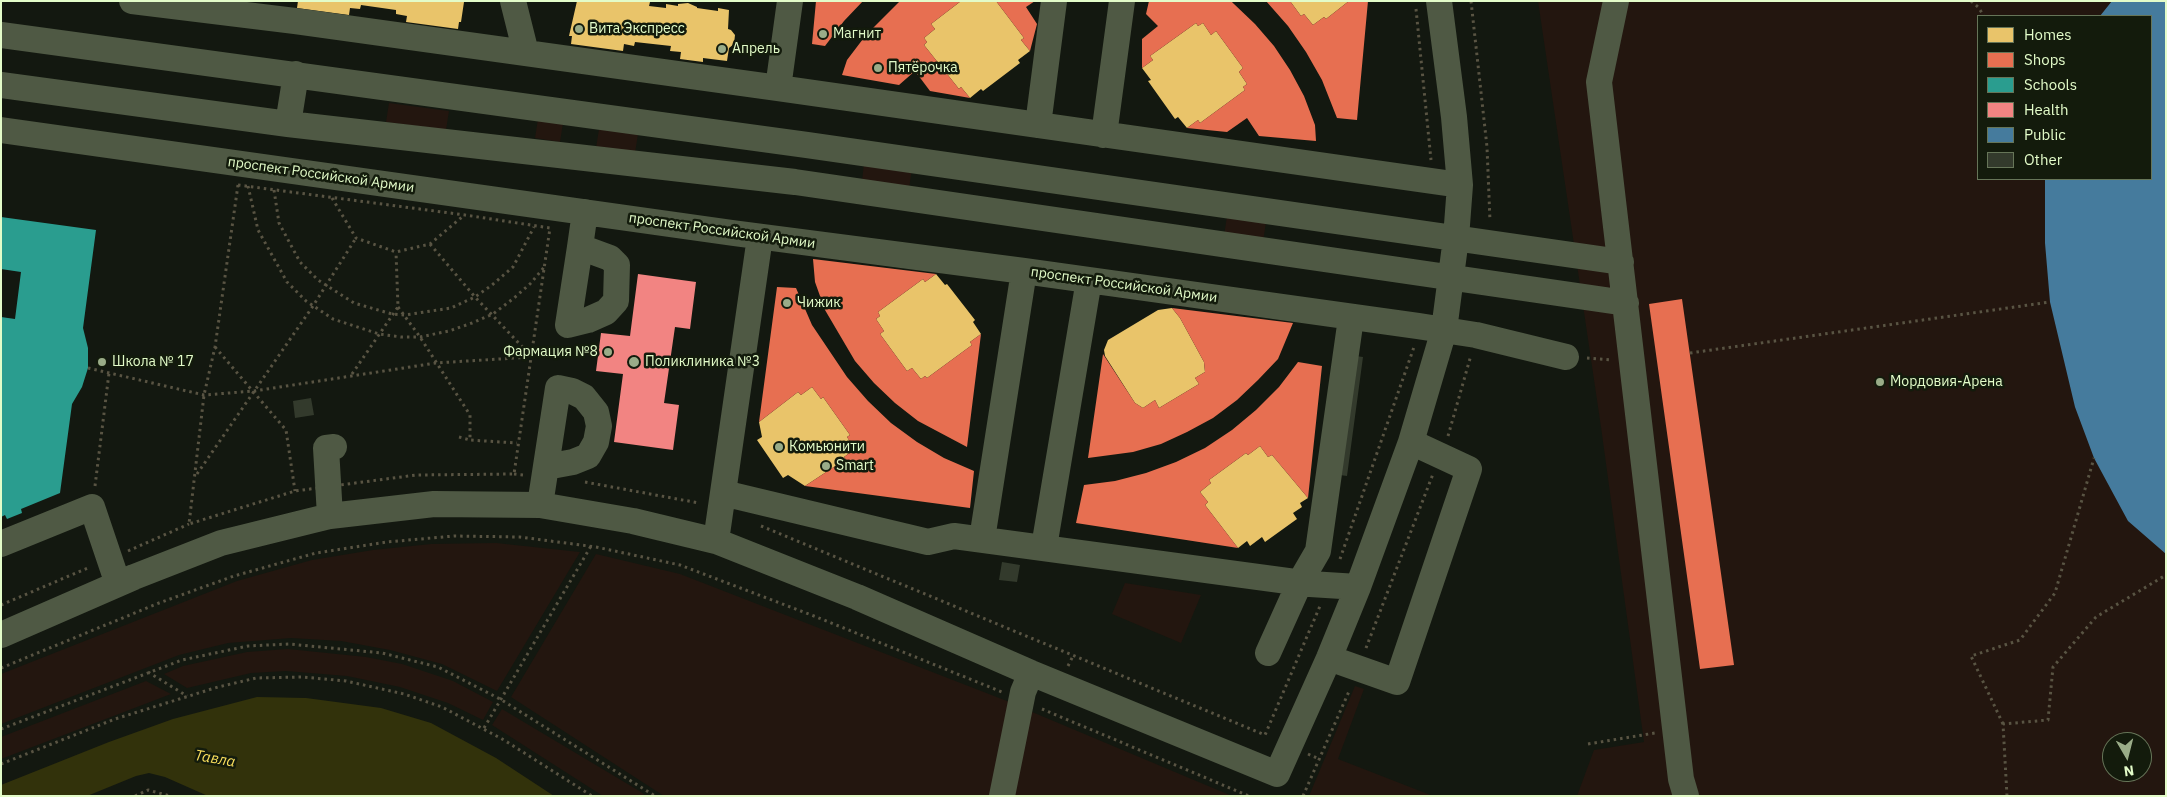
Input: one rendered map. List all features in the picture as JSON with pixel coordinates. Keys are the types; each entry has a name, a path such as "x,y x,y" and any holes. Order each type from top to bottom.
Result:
{"street":[{"path":"132,1 252,8 526,53 1460,185"},
{"path":"513,1 526,53"},
{"path":"778,88 790,1"},
{"path":"1038,126 1054,1"},
{"path":"1104,135 1122,1"},
{"path":"1,635 118,584 221,543 330,516 434,504 540,506 633,521 716,541 857,597 1031,673 1278,774 1358,588 1411,442 1444,330 1452,276 1460,185 1454,117 1439,1"},
{"path":"1616,1 1599,82 1681,779 1686,796"},
{"path":"1,35 827,147 1493,243 1556,256 1621,262"},
{"path":"288,124 296,74"},
{"path":"1,85 288,124 796,182 1452,276 1524,284 1580,296 1626,303"},
{"name":"проспект Российской Армии","path":"1,130 1418,326 1476,335 1566,357"},
{"path":"580,247 585,212"},
{"path":"716,541 760,236"},
{"path":"1493,243 1524,284"},
{"path":"1524,284 1556,256"},
{"path":"1556,256 1580,296"},
{"path":"982,540 1024,271"},
{"path":"1044,547 1090,280"},
{"path":"1268,653 1300,582 1318,551 1351,318"},
{"path":"1329,658 1396,682 1469,469 1411,442"},
{"path":"330,516 326,448 334,447"},
{"path":"540,506 546,472"},
{"path":"721,501 928,542 954,536 1358,588"},
{"path":"1,544 92,507 118,584"},
{"path":"1002,796 1022,700 1031,673"}],"path":[{"path":"1415,1 1431,181"},
{"path":"1972,1 1983,15"},
{"path":"514,474 517,443 550,228 238,185 215,347 204,395 189,524 295,491 329,486 416,475 514,474 546,472"},
{"path":"248,186 258,230 287,282 313,306 333,319 379,334 401,337 449,331 493,314 531,283 545,265"},
{"path":"274,189 280,223 300,262 326,285 354,303 392,314 405,315 451,308 476,297 513,266 534,227"},
{"path":"331,197 356,238 396,252 430,244 465,215"},
{"path":"196,475 313,306 356,238"},
{"path":"430,244 531,357"},
{"path":"396,252 398,307 420,336 470,415 470,440"},
{"path":"1690,353 2050,302"},
{"path":"351,375 398,307"},
{"path":"755,524 1265,735 1342,554 1414,347 1418,326"},
{"path":"215,347 286,430 295,491"},
{"path":"88,368 204,395 254,391 436,363 531,357"},
{"path":"92,507 109,373"},
{"path":"459,438 517,443"},
{"path":"2007,796 2003,724 1971,656 2020,640 2055,594 2094,458"},
{"path":"579,481 700,504 721,501"},
{"path":"1,668 159,604 234,576 316,553 387,542 454,536 520,538 591,546 680,565 822,618 1249,796"},
{"path":"484,728 591,546"},
{"path":"2003,724 2048,720 2053,667 2096,617 2166,575"},
{"path":"1,729 182,660 248,646 289,644 382,653 438,667 500,699 655,796"},
{"path":"148,672 188,696"},
{"path":"1,764 115,719 188,696 256,678 302,677 346,682 404,694 442,707 484,728 592,796"},
{"path":"1588,744 1676,729"},
{"path":"135,796 148,790 170,796"}],"shaded area":[{"name":"Мордовия-Арена","path":"1538,1 2166,1 2166,796 1577,796 1594,750 1644,742 1601,427"},
{"path":"389,103 449,111 446,130 386,122"},
{"path":"538,119 563,123 560,142 535,138"},
{"path":"599,129 638,134 635,153 596,148"},
{"path":"864,162 912,168 909,189 862,182"},
{"path":"1227,216 1266,222 1263,242 1224,236"},
{"path":"496,543 580,552 497,691 442,664 390,650 341,641 291,638 228,643 179,655 1,724 1,674 237,581 312,560 373,550 431,544"},
{"path":"596,554 680,574 1012,703 993,796 664,796 511,697"},
{"path":"1125,583 1201,595 1181,643 1112,614"},
{"path":"288,649 366,657 402,664 453,681 493,702 483,720 448,703 400,687 347,676 286,671 251,673 187,688 164,674 183,666 247,652"},
{"path":"146,681 171,694 1,759 1,737"},
{"path":"1355,686 1364,689 1338,759 1433,796 1309,796"},
{"path":"502,709 646,796 603,796 492,725"},
{"path":"1025,709 1232,796 1006,796"}],"water":[{"name":"Тавла","path":"257,697 306,698 381,708 431,723 496,758 554,796 208,796 165,777 149,773 136,776 87,796 1,796 1,785 109,742 173,719"}],"building: Homes":[{"path":"298,1 464,2 458,29 406,22 407,16 396,14 396,10 361,5 360,9 350,8 349,15 297,8"},
{"path":"577,1 644,1 650,2 649,6 666,8 666,4 678,6 678,4 688,3 697,8 718,11 718,8 729,10 728,29 735,35 734,44 729,48 727,61 703,58 703,62 680,59 681,52 670,51 671,46 635,42 634,46 624,44 623,51 571,44 572,36 569,36"},
{"path":"961,1 996,1 1024,38 1021,40 1030,51 1018,60 1020,63 983,91 981,89 970,98 961,87 959,89 924,45 927,42 924,38 935,29 931,24"},
{"path":"1290,1 1349,1 1326,19 1324,17 1313,25 1304,14 1301,16"},
{"path":"1196,23 1198,26 1203,23 1211,35 1216,31 1243,68 1239,72 1247,84 1243,87 1245,90 1200,123 1198,120 1187,128 1178,117 1175,119 1148,81 1151,80 1142,68 1153,60 1150,56"},
{"path":"936,274 945,285 947,284 975,320 973,322 981,334 970,342 972,345 927,378 925,376 921,379 912,368 907,371 880,334 884,331 876,319 880,316 878,312 923,279 925,282"},
{"path":"1172,308 1180,318 1204,362 1205,372 1195,378 1199,384 1159,408 1155,400 1143,408 1135,403 1105,356 1104,350 1108,340 1158,310"},
{"path":"812,387 821,399 823,397 850,435 847,437 855,449 844,457 846,459 805,486 788,475 783,478 757,440 762,437 759,422 798,392 801,395"},
{"path":"1260,446 1268,457 1272,455 1308,498 1300,503 1302,507 1293,513 1297,519 1265,542 1262,537 1250,546 1247,541 1238,548 1205,505 1208,502 1200,492 1211,483 1209,480 1246,453 1248,455"}],"building: Shops":[{"path":"816,1 863,1 844,21 825,46 812,44"},
{"path":"900,1 961,1 931,24 935,29 924,38 927,42 924,45 959,89 961,87 970,98 930,91 915,71 899,85 842,75 847,60 866,35"},
{"path":"996,1 1035,1 1026,7 1037,24 1030,51 1021,40 1024,38"},
{"path":"1149,1 1231,1 1274,46 1290,70 1304,96 1315,125 1316,141 1259,136 1247,118 1227,132 1187,128 1198,120 1200,123 1245,90 1243,87 1247,84 1239,72 1243,68 1216,31 1211,35 1203,23 1198,26 1196,23 1150,56 1153,60 1142,68 1142,39 1158,26 1146,14"},
{"path":"1266,1 1290,1 1301,16 1304,14 1313,25 1324,17 1326,19 1349,1 1368,1 1357,120 1337,118 1322,80 1306,52 1288,26"},
{"path":"813,259 936,274 925,282 923,279 878,312 880,316 876,319 884,331 880,334 907,371 912,368 921,379 925,376 927,378 972,345 970,342 981,334 967,447 918,421 874,383 855,361 825,310 815,282"},
{"path":"777,287 796,288 812,325 847,377 891,423 917,442 944,458 974,471 970,508 805,486 846,459 844,457 855,449 847,437 850,435 823,397 821,399 812,387 801,395 798,392 759,422"},
{"path":"1682,299 1734,665 1700,669 1649,304"},
{"path":"1172,308 1293,323 1278,359 1237,400 1213,418 1161,444 1133,452 1088,458 1103,354 1135,403 1143,408 1155,400 1159,408 1199,384 1195,378 1205,372 1204,362 1180,318"},
{"path":"1298,362 1322,366 1308,498 1272,455 1268,457 1260,446 1248,455 1246,453 1209,480 1211,483 1200,492 1208,502 1205,505 1238,548 1076,523 1084,485 1115,481 1146,473 1176,462 1205,448 1232,430 1256,410 1279,387"}],"building: Schools":[{"path":"1,217 96,230 83,328 88,348 88,368 82,387 72,404 60,493 21,509 22,513 7,519 5,515 1,517 1,317 15,319 21,272 1,269"}],"building: Health":[{"name":"Поликлиника №3","path":"638,274 696,282 690,329 675,327 664,403 679,405 673,450 614,442 623,374 596,371 601,333 630,336"}],"building: Public":[{"path":"2112,1 2166,1 2166,554 2128,521 2094,458 2075,407 2050,302 2045,243 2045,180 2152,180 2152,15 2101,15"}],"building: Other":[{"path":"1348,355 1363,357 1347,476 1332,474"},
{"path":"311,398 314,415 295,418 293,401"},
{"path":"1002,562 1020,565 1017,582 999,580"}],"place":[{"name":"Вита Экспресс","path":"579,29"},
{"name":"Магнит","path":"823,34"},
{"name":"Апрель","path":"722,49"},
{"name":"Пятёрочка","path":"878,68"},
{"name":"Чижик","path":"787,303"},
{"name":"Фармация №8","path":"608,352"},
{"name":"Школа № 17","path":"102,362"},
{"name":"Поликлиника №3","path":"634,362"},
{"name":"Мордовия-Арена","path":"1880,382"},
{"name":"Комьюнити","path":"779,447"},
{"name":"Smart","path":"826,466"}]}
